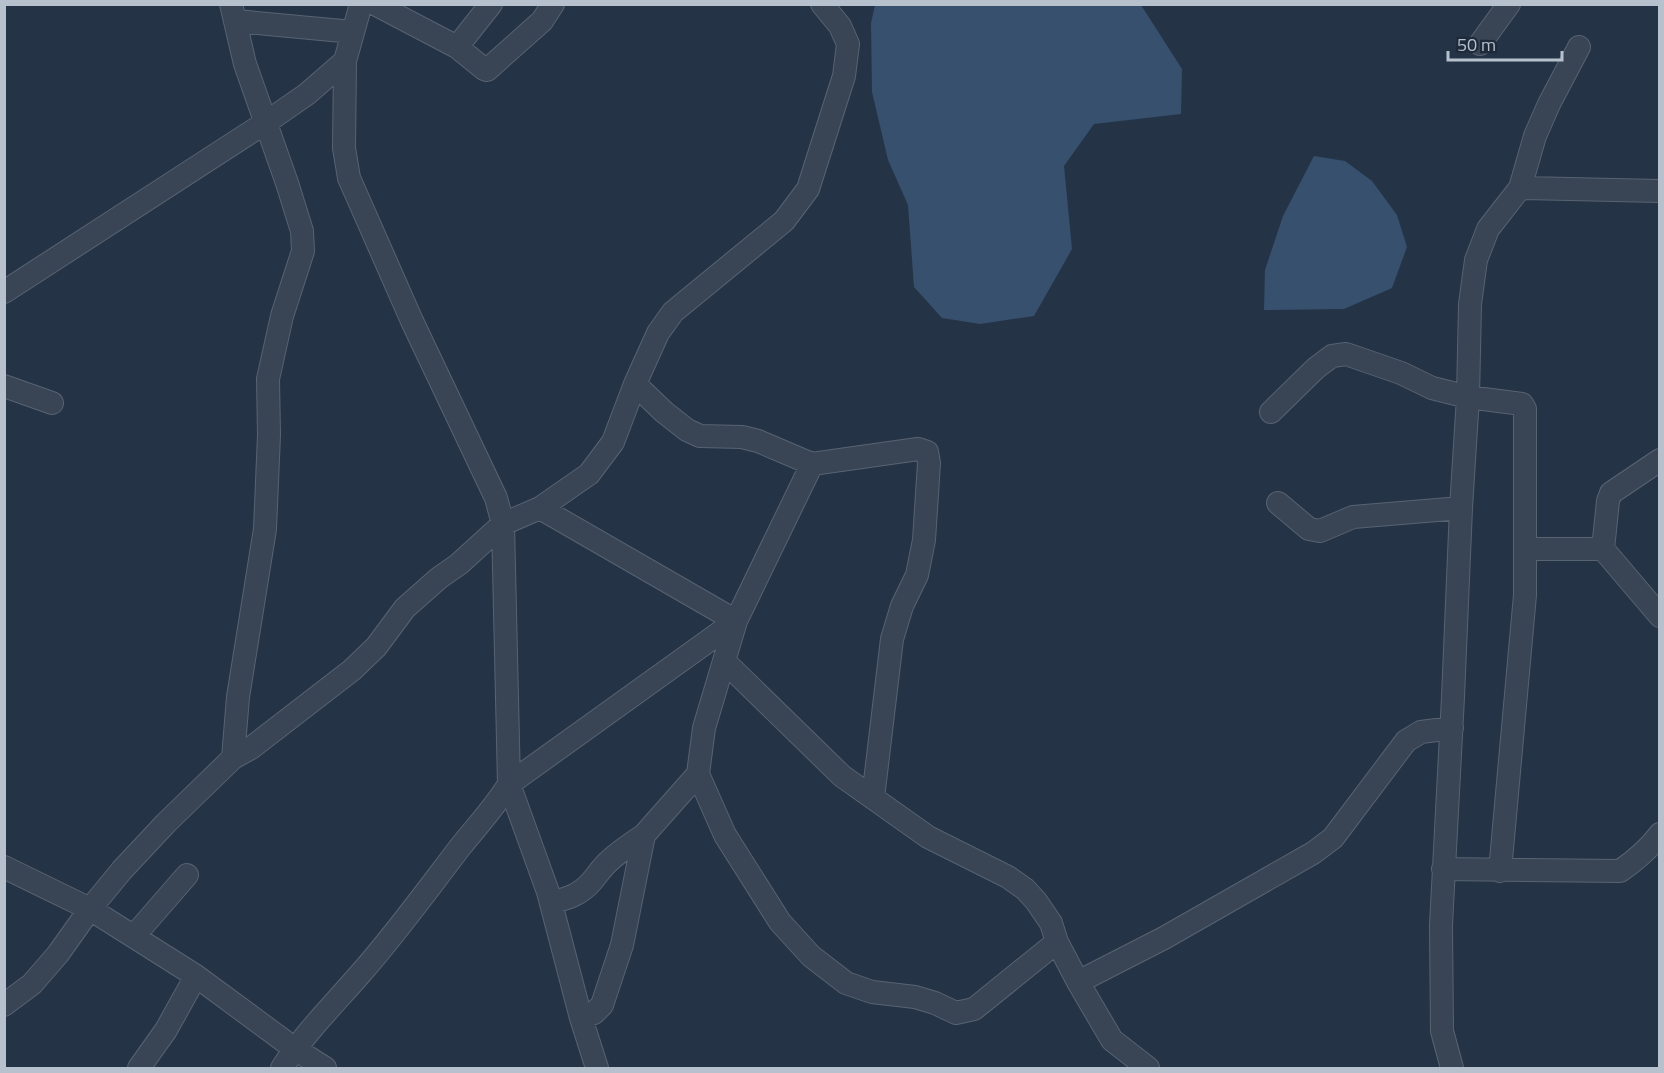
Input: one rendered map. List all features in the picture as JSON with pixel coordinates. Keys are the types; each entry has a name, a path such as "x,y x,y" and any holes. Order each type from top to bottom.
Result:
{"street":[{"path":"361,4 345,61 344,148 349,178 412,321 496,498 502,524 509,784 551,902 581,1018 597,1068"},
{"path":"375,4 457,47 487,70 542,21 553,4"},
{"path":"457,47 491,4"},
{"path":"4,1005 32,984 136,854 233,758 251,748 352,670 376,647 405,608 459,564 502,524 540,508 589,474 614,442 658,333 673,312 784,220 808,189 843,76 848,44 840,26 822,4"},
{"path":"1480,44 1509,4"},
{"path":"233,758 237,697 265,529 269,435 268,379 282,316 303,251 302,231 245,64 234,13 283,14 353,32"},
{"path":"1452,1068 1442,1031 1441,925 1468,397 1470,304 1476,260 1488,229 1520,188 1540,125 1579,47"},
{"path":"4,292 266,122 307,94 345,61"},
{"path":"1520,188 1659,191"},
{"path":"1271,412 1316,368 1332,356 1346,354 1401,373 1432,388 1468,397 1522,404 1525,409 1525,595 1500,871"},
{"path":"636,384 664,412 687,430 700,436 742,437 758,441 812,464 918,449 927,452 929,463 924,540 917,574 902,606 892,639 873,798"},
{"path":"4,386 52,403"},
{"path":"1659,460 1611,493 1608,501 1603,549 1659,616"},
{"path":"812,464 736,621 704,728 698,774 725,835 780,922 811,956 846,983 872,992 925,1000 956,1013 966,1012 974,1009 1057,942"},
{"path":"1278,503 1309,529 1320,531 1353,517 1461,508"},
{"path":"540,508 736,621"},
{"path":"1526,549 1603,549"},
{"path":"282,1068 295,1049 405,921 462,845 494,807 509,784 736,621"},
{"path":"724,661 842,776 928,837 1008,877 1025,889 1051,922 1057,942 1112,1040 1148,1068"},
{"path":"1078,982 1164,938 1313,854 1333,838 1406,741 1421,732 1452,728"},
{"path":"551,902 571,898 581,892 618,853 644,835 698,774"},
{"path":"1443,869 1620,871 1637,859 1659,834"},
{"path":"581,1018 594,1013 602,1005 622,945 644,835"},
{"path":"4,867 90,909 134,936 196,976 295,1049 325,1068"},
{"path":"134,936 187,875"},
{"path":"139,1068 166,1030 196,976"}],"water":[{"path":"875,5 1141,5 1182,69 1181,114 1094,124 1064,166 1072,249 1034,316 980,324 942,318 914,287 908,205 888,160 872,92 871,23"},
{"path":"1314,156 1345,161 1372,181 1397,215 1407,247 1392,288 1344,309 1264,310 1265,270 1283,216"}]}
